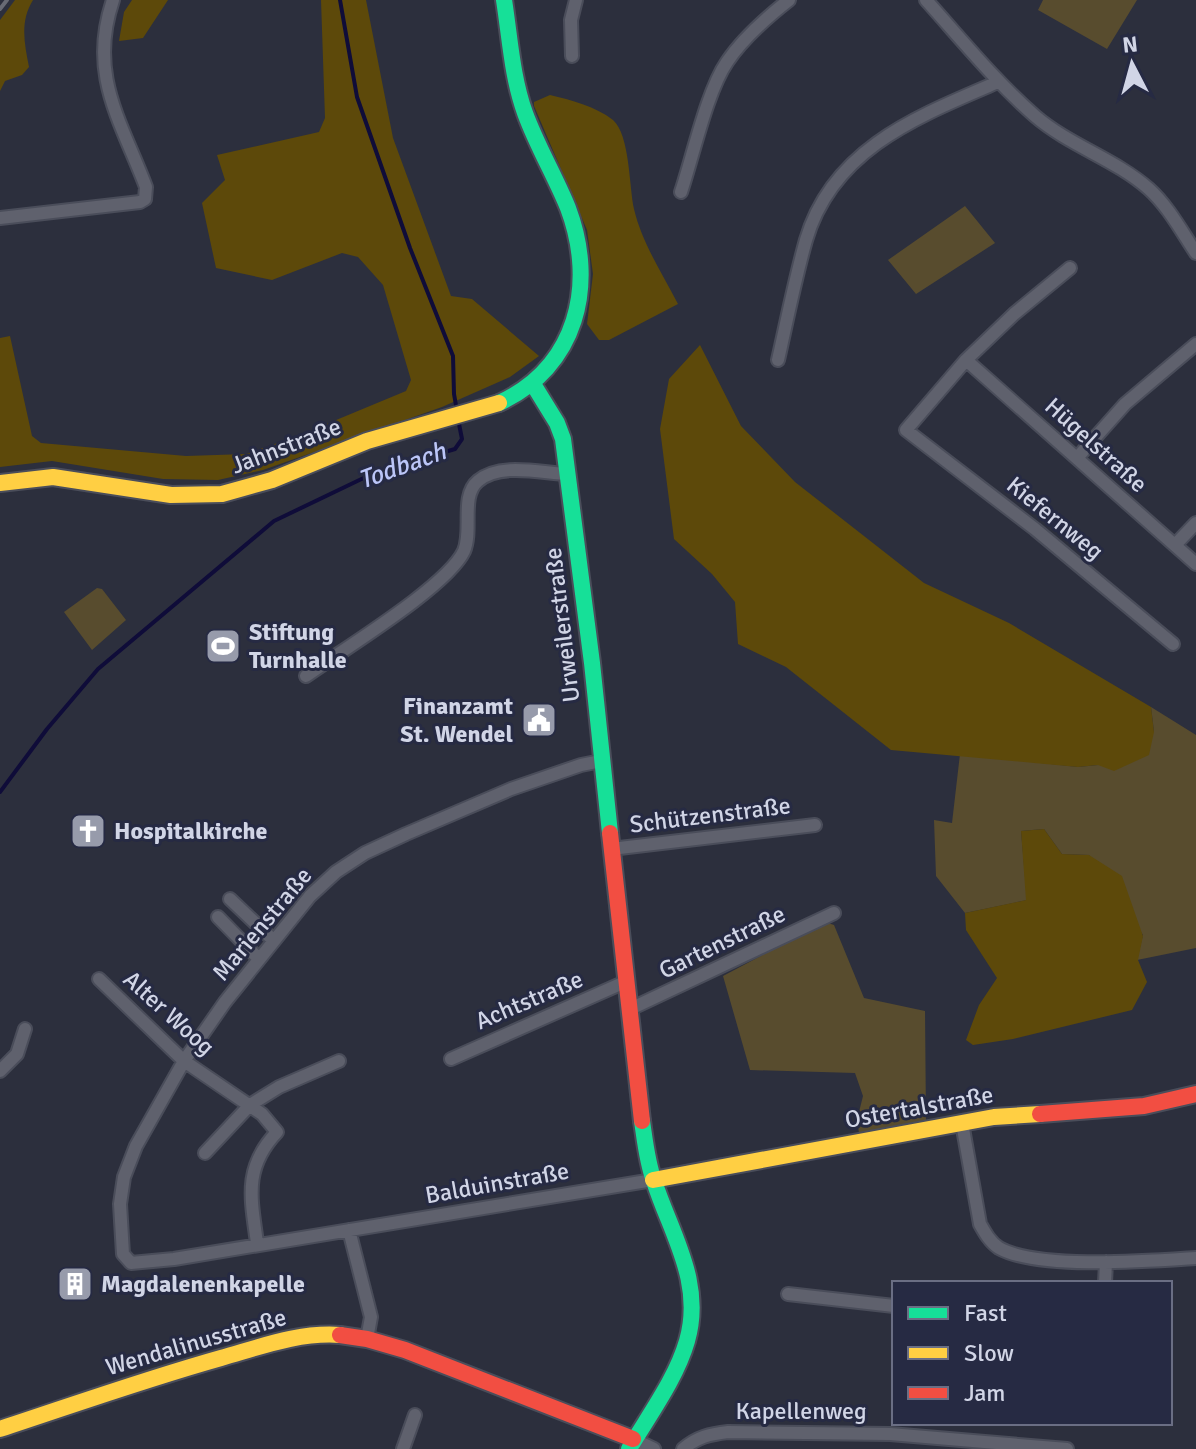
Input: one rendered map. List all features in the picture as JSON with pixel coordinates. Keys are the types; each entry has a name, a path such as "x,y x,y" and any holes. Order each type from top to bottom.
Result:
{"main road":[{"path":"504,0 520,96 568,205 578,236 582,273 567,340 550,367 533,384"},
{"name":"Jahnstraße","path":"0,483 27,477 59,476 165,495 231,493 391,433 469,414 533,384"},
{"name":"Urweilerstraße","path":"533,384 563,439 592,663 628,1010 646,1148 653,1180 686,1261 690,1279 692,1317 687,1342 674,1372 631,1444"},
{"name":"Ostertalstraße","path":"653,1180 962,1123 1032,1113 1144,1106 1196,1094"},
{"name":"Wendalinusstraße","path":"0,1429 157,1376 314,1334 367,1339 429,1359 631,1444"}],"street":[{"path":"0,218 145,199 146,187 107,85 102,59 103,37 113,0"},
{"path":"572,56 571,20 576,0"},
{"path":"681,192 714,90 726,63 744,41 789,0"},
{"path":"926,0 998,82 1065,139 1123,170 1151,190 1174,218 1196,253"},
{"path":"778,360 806,238 828,194 847,168 879,140 915,118 998,82"},
{"path":"966,360 1014,314 1070,268"},
{"path":"1077,458 1125,404 1196,344"},
{"name":"Kiefernweg","path":"966,360 906,430 1035,529 1173,644"},
{"name":"Hügelstraße","path":"966,360 1196,564"},
{"path":"306,676 429,589 451,568 464,551 469,530 471,490 476,482 492,472 568,474"},
{"path":"1175,545 1196,523"},
{"name":"Marienstraße","path":"131,1263 123,1254 121,1192 129,1161 184,1061 258,958 310,896 336,872 365,853 511,789 601,761"},
{"name":"Schützenstraße","path":"611,849 815,825"},
{"path":"230,899 273,940"},
{"name":"Gartenstraße","path":"628,1010 834,913"},
{"path":"218,917 258,958"},
{"name":"Alter Woog","path":"99,979 184,1061 262,1114 277,1132 251,1173 257,1243"},
{"name":"Achtstraße","path":"451,1059 625,982"},
{"path":"0,1071 17,1054 25,1029"},
{"path":"205,1153 250,1105 279,1087 339,1061"},
{"path":"962,1123 980,1224 996,1246 1010,1253 1036,1257 1106,1262 1196,1258"},
{"name":"Balduinstraße","path":"131,1263 174,1259 653,1180"},
{"path":"349,1230 371,1317 367,1339"},
{"path":"1105,1281 1106,1262"},
{"path":"788,1294 892,1306"},
{"path":"403,1449 415,1415"},
{"name":"Kapellenweg","path":"683,1449 696,1439 728,1432 890,1434 1067,1449"},
{"path":"631,1444 654,1449"}],"shaded area":[{"path":"15,0 33,0 25,24 29,67 22,75 5,81 0,91 0,20"},
{"path":"132,0 168,0 143,38 119,41 124,12"},
{"path":"321,0 366,0 393,138 451,296 472,299 539,356 510,377 442,407 263,470 218,480 163,479 52,461 0,467 0,338 10,336 32,436 41,443 186,456 246,454 406,391 411,380 383,285 358,257 342,253 272,280 216,268 202,203 225,180 217,155 319,132 325,118"},
{"path":"1043,0 1137,0 1107,49 1038,10"},
{"path":"550,95 599,111 619,127 626,149 634,209 642,234 678,304 609,340 599,340 587,324 593,274 587,230 534,106 534,102"},
{"path":"965,206 995,243 916,294 888,260"},
{"path":"700,345 741,426 795,482 924,583 1009,623 1151,707 1154,732 1149,755 1114,771 1098,765 1078,767 891,750 786,667 738,644 735,602 712,574 674,539 660,429 669,379"},
{"path":"97,588 102,589 126,620 92,650 64,612"},
{"path":"1151,707 1196,735 1196,948 1137,960 1143,935 1089,855 1062,854 1044,829 1021,831 1027,900 965,913 936,876 934,820 952,823 960,754 1078,767 1098,765 1154,732"},
{"path":"1044,829 1062,854 1089,855 1122,876 1143,936 1138,960 1147,982 1132,1010 1013,1039 973,1045 966,1040 979,1005 997,978 966,930 965,913 1026,900 1021,831"},
{"path":"825,922 834,925 864,998 925,1011 926,1120 859,1133 857,1120 863,1096 855,1073 750,1070 723,976"}],"waterway":[{"name":"Todbach","path":"340,0 357,97 410,248 453,356 457,411"},
{"name":"Todbach","path":"0,792 47,729 98,669 274,521 374,473 455,449 462,439 458,419"}],"railway":[{"path":"0,9 7,0"}],"traffic: fast":[{"path":"499,403 526,387 547,368 563,346 574,321 580,266 577,237 568,208 525,113 514,71 504,0"},
{"path":"533,384 563,439 610,833"},
{"path":"629,1449 676,1369 687,1341 691,1319 689,1278 652,1174 642,1121"}],"traffic: slow":[{"path":"0,483 53,477 171,495 222,494 272,480 367,441 499,403"},
{"path":"653,1180 994,1117 1040,1114"},
{"path":"0,1429 265,1345 295,1338 340,1335"}],"traffic: jam":[{"path":"610,833 642,1121"},
{"path":"1040,1114 1144,1106 1196,1094"},
{"path":"340,1335 405,1350 633,1439"}],"place":[{"name":"Stiftung Turnhalle","path":"223,646"},
{"name":"Finanzamt St. Wendel","path":"539,720"},
{"name":"Hospitalkirche","path":"88,831"},
{"name":"Magdalenenkapelle","path":"75,1284"}]}
